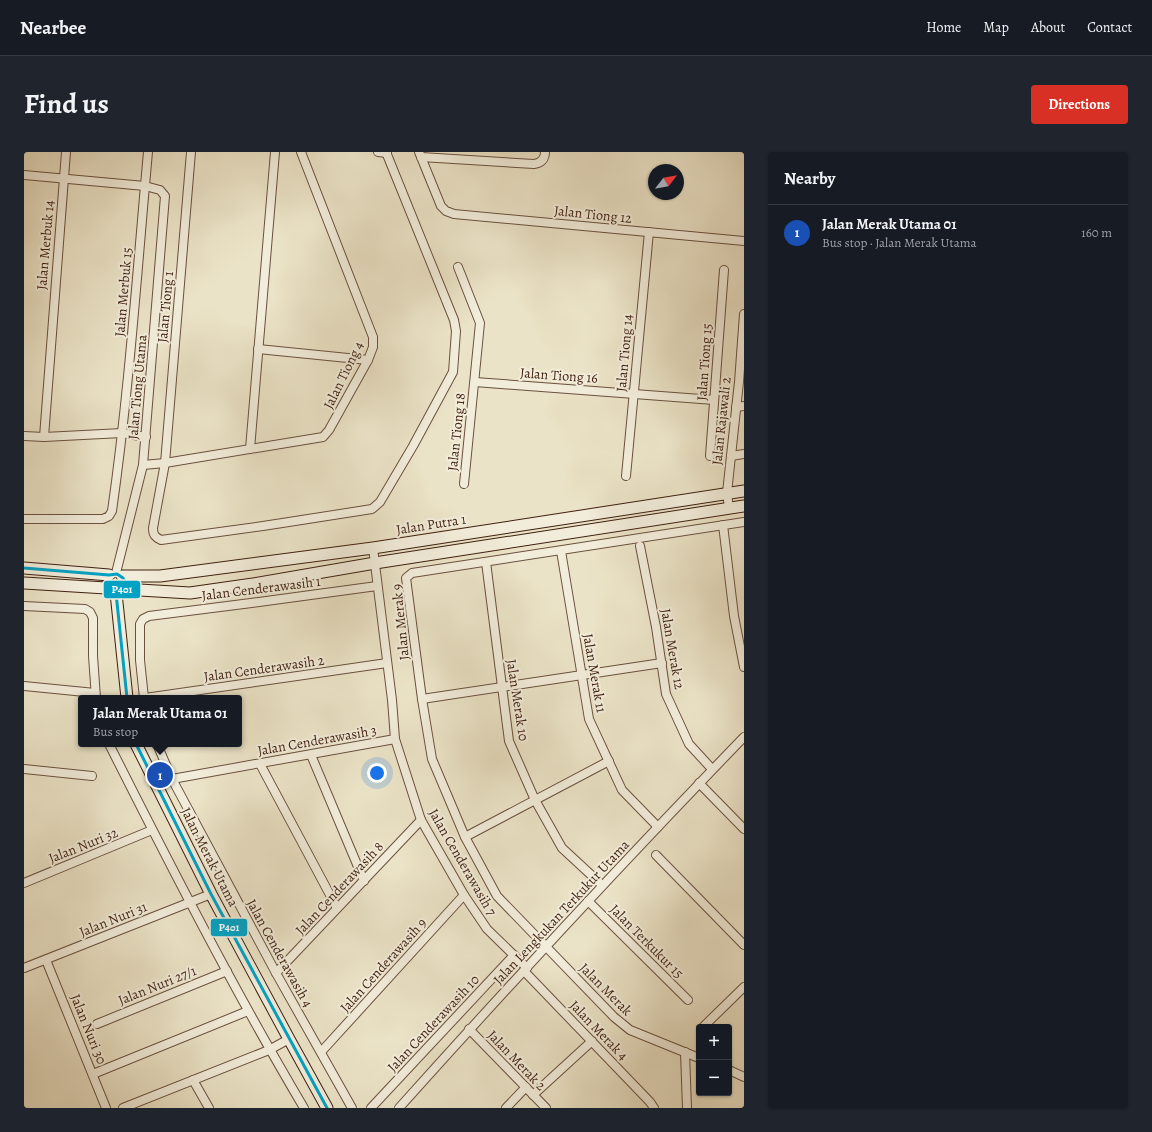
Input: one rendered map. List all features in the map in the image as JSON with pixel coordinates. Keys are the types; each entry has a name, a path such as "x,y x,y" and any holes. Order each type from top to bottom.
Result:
{"main road":[{"name":"Jalan Putra 1","path":"24,568 116,575 160,576 372,548 744,491"},
{"path":"24,583 115,590 190,593 744,506"},
{"path":"115,590 125,585 124,580 116,575 106,579 115,590 127,695"},
{"name":"Jalan Merak Utama","path":"138,747 211,894 327,1108"}],"street":[{"name":"Jalan Merbuk 14","path":"44,437 66,152"},
{"name":"Jalan Merbuk 15","path":"24,518 103,519 109,516 112,511 133,325 148,152"},
{"name":"Jalan Tiong 1","path":"192,152 165,463 152,528 156,538 161,540 372,509 380,502 413,446 453,372 456,331 454,320 384,152"},
{"path":"250,448 275,152"},
{"name":"Jalan Tiong 4","path":"143,466 319,438 327,434 368,360 373,347 373,337 302,152"},
{"path":"420,154 534,164 541,162 544,158 545,152"},
{"name":"Jalan Tiong 12","path":"420,154 441,206 446,211 454,214 744,241"},
{"path":"24,175 145,186"},
{"name":"Jalan Tiong Utama","path":"116,575 143,466 166,201 166,196 160,190 145,186"},
{"name":"Jalan Tiong 14","path":"626,476 649,232"},
{"name":"Jalan Tiong 18","path":"458,267 480,323 464,484"},
{"name":"Jalan Tiong 15","path":"710,456 724,270"},
{"name":"Jalan Rajawali 2","path":"729,508 727,493 731,456 740,407 744,314"},
{"path":"258,349 368,360"},
{"name":"Jalan Tiong 16","path":"474,382 714,400"},
{"path":"24,436 44,437 122,433 146,437"},
{"path":"731,456 744,454"},
{"name":"Jalan Merak 9","path":"546,946 497,896 465,837 432,759 422,699 406,578 412,573 744,522"},
{"path":"723,525 734,616 744,667"},
{"name":"Jalan Merak 12","path":"640,546 662,663 666,694 689,744 712,769"},
{"name":"Jalan Cenderawasih 7","path":"372,548 395,739 421,820 464,895 487,929 514,955 525,970"},
{"name":"Jalan Merak 11","path":"562,550 589,719 622,790 658,827"},
{"name":"Jalan Merak 10","path":"486,562 510,741 535,800 562,848 602,885"},
{"name":"Jalan Cenderawasih 1","path":"144,695 140,660 140,624 143,619 149,616 377,586"},
{"path":"24,606 85,608 90,612 93,618 96,695"},
{"name":"Jalan Cenderawasih 2","path":"165,695 387,663"},
{"path":"422,699 662,663"},
{"path":"24,686 89,695"},
{"name":"Jalan Lengkukan Terkukur Utama","path":"399,1108 469,1029 602,885 744,737"},
{"name":"Jalan Cenderawasih 3","path":"172,780 395,739"},
{"path":"110,747 152,830 248,1011 269,1050 304,1108"},
{"name":"Jalan Cenderawasih 4","path":"158,747 172,780 276,973 352,1108"},
{"path":"311,755 364,881"},
{"path":"465,837 609,761"},
{"path":"260,764 336,908"},
{"path":"24,769 92,776"},
{"path":"699,783 744,829"},
{"name":"Jalan Cenderawasih 8","path":"276,973 421,820"},
{"name":"Jalan Nuri 32","path":"24,883 152,830"},
{"path":"656,856 744,945"},
{"name":"Jalan Nuri 31","path":"24,968 211,894"},
{"name":"Jalan Cenderawasih 9","path":"321,1052 464,895"},
{"name":"Jalan Terkukur 15","path":"588,901 688,1000"},
{"name":"Jalan Merak","path":"546,946 614,1017 630,1030 696,1057"},
{"name":"Jalan Cenderawasih 10","path":"371,1108 514,955"},
{"name":"Jalan Nuri 30","path":"46,960 106,1108"},
{"name":"Jalan Merak 4","path":"525,970 654,1108"},
{"name":"Jalan Nuri 27/1","path":"97,1024 227,971"},
{"path":"706,1024 744,987"},
{"path":"93,1074 248,1011"},
{"name":"Jalan Merak 2","path":"469,1029 546,1108"},
{"path":"124,1108 269,1050 289,1040"},
{"path":"533,1094 592,1041"},
{"path":"684,1052 687,1108"},
{"path":"732,1071 744,1077"},
{"path":"193,1080 210,1108"},
{"path":"506,1108 526,1087"}],"transit line":[{"name":"P401","path":"24,568 109,575 117,574 123,578 125,583 124,587 116,593 127,695"},
{"name":"P401","path":"138,747 211,894 327,1108"}],"place":[{"name":"Jalan Merak Utama 01","path":"160,775"}]}
